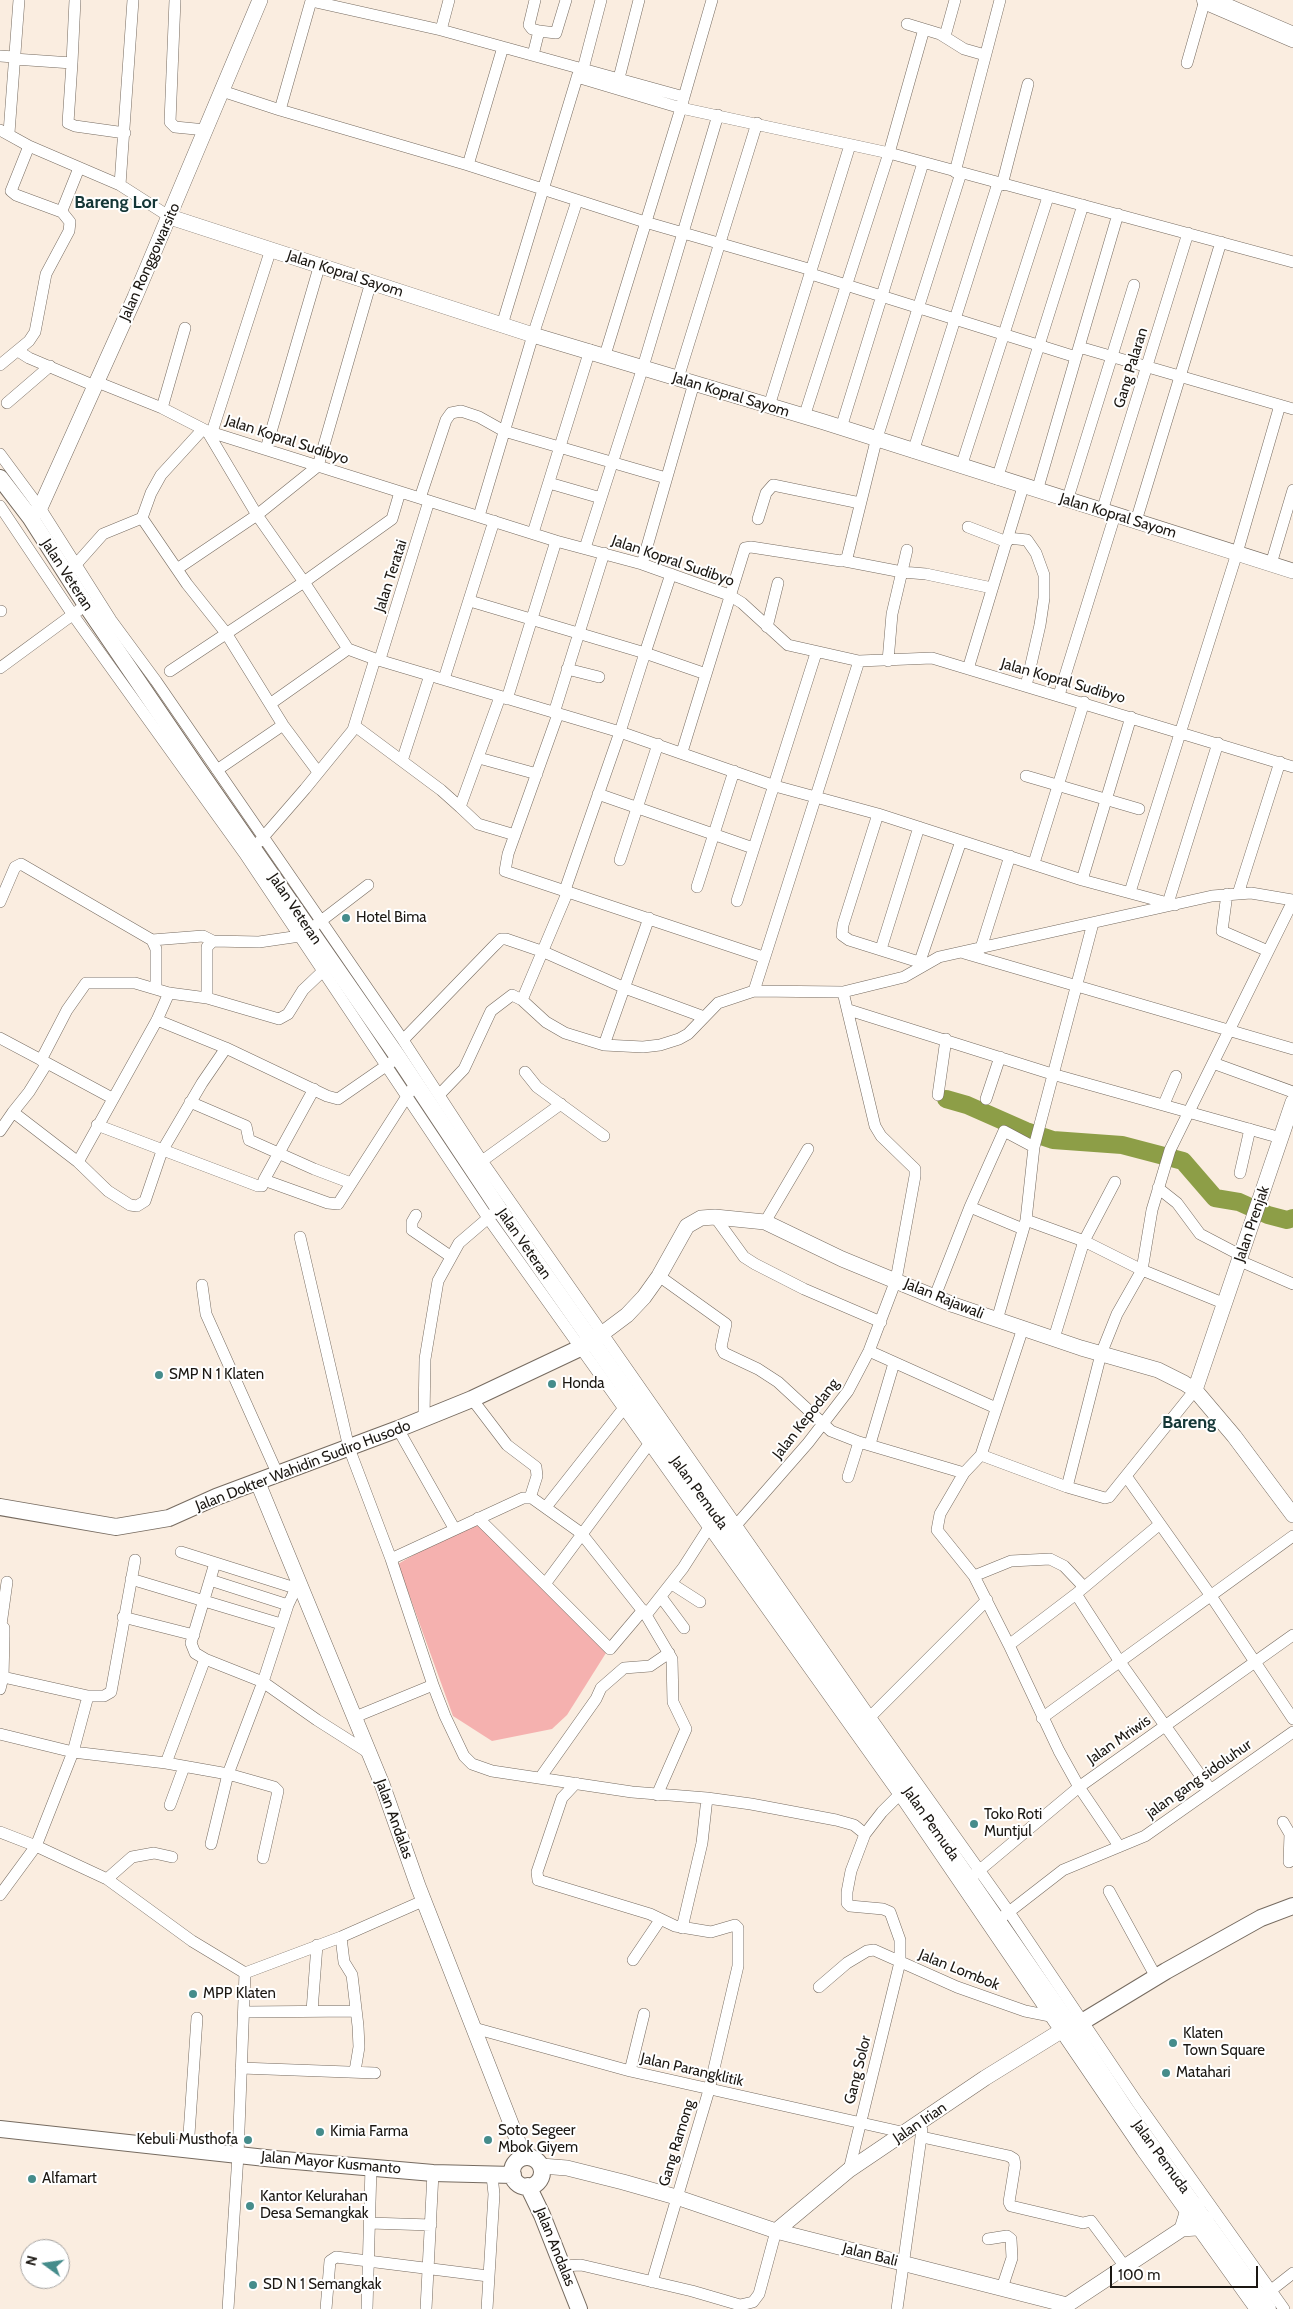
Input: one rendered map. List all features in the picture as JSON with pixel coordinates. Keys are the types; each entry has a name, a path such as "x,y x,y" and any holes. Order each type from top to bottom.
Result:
{"highway":[{"path":"1206,0 1293,37"}],"main road":[{"name":"Jalan Veteran","path":"1,482 35,513 71,570 80,610 154,683 254,846 310,929 393,1061 451,1142 494,1214 592,1340"},
{"name":"Jalan Dokter Wahidin Sudiro Husodo","path":"0,1507 97,1525 127,1526 170,1518 216,1497 258,1483 472,1399 592,1340"},
{"name":"Jalan Pemuda","path":"592,1340 732,1530 866,1721 902,1791 975,1874 1003,1915 1020,1950 1126,2110 1194,2219 1263,2302"},
{"path":"1072,2027 1261,1918 1293,1906"},
{"name":"Jalan Mayor Kusmanto","path":"0,2128 238,2155 433,2173 492,2176 513,2175"},
{"path":"513,2175 513,2166 524,2157 536,2160 541,2166 539,2179 528,2186"},
{"name":"Jalan Andalas","path":"513,2175 518,2184 528,2186 542,2215 578,2309"}],"street":[{"path":"19,0 14,58 4,131 29,146 120,186 170,217"},
{"path":"75,0 68,123 75,126 125,133"},
{"path":"120,186 125,133 132,0"},
{"path":"176,0 170,122 176,127 206,130"},
{"name":"Jalan Ronggowarsito","path":"35,513 96,384 170,217 260,0"},
{"path":"280,110 310,0 441,30 533,55 682,102"},
{"path":"441,30 449,0"},
{"path":"535,0 529,25 532,29 556,33 566,0"},
{"path":"502,325 601,0"},
{"path":"619,78 639,0"},
{"path":"605,355 712,0"},
{"path":"945,36 955,0"},
{"path":"845,560 849,554 876,441 958,173 985,55 1000,0"},
{"path":"1187,63 1206,0"},
{"path":"907,24 945,36 964,48 985,55"},
{"path":"804,417 889,153 924,29"},
{"path":"533,55 539,31"},
{"path":"468,165 503,47"},
{"path":"0,56 72,64"},
{"path":"580,71 619,78 718,115 889,153 1048,197 1188,232 1293,262"},
{"path":"913,452 954,319 1000,184 1028,84"},
{"path":"222,91 468,165 645,222 720,243 812,272 846,285 1039,345 1112,356 1293,409"},
{"path":"586,548 643,367 718,115"},
{"path":"678,378 757,123"},
{"path":"769,406 850,145"},
{"path":"0,365 18,351 35,332 46,274 69,231 70,222 62,212 16,195 11,191 29,146"},
{"path":"841,428 923,163"},
{"path":"62,212 79,168"},
{"path":"961,467 1048,197"},
{"path":"479,516 533,335 577,201"},
{"path":"997,479 1083,205"},
{"path":"968,669 1007,540 1030,489 1077,352 1118,214"},
{"name":"Jalan Kopral Sayom","path":"170,217 320,264 533,335 590,350 1293,571"},
{"name":"Gang Palaran","path":"1059,695 1148,366 1188,232"},
{"path":"1136,521 1182,376 1221,242"},
{"path":"271,249 208,431 161,475 151,493 142,518 103,534 71,570 217,770 254,846 355,726 460,807 478,824 515,835"},
{"path":"266,449 320,264"},
{"path":"177,569 256,515 318,466 371,282"},
{"path":"1067,501 1134,286"},
{"path":"162,408 185,328"},
{"path":"533,533 590,350"},
{"name":"Jalan Kopral Sudibyo","path":"18,351 50,366 162,408 208,431 556,541 642,564 729,595 742,603 788,645 816,653 859,661 932,658 1084,702 1293,767"},
{"path":"7,403 50,366"},
{"path":"642,564 694,383"},
{"path":"1130,892 1237,553 1280,406"},
{"name":"Jalan Teratai","path":"355,726 425,500 446,420 452,413 461,411 479,416 504,431"},
{"path":"208,431 256,515 304,582 348,649 658,744 775,786 878,814 1082,880 1172,904"},
{"path":"504,431 666,478"},
{"path":"0,454 35,513"},
{"path":"549,483 601,498"},
{"path":"758,519 766,493 773,485 860,504"},
{"path":"1271,564 1293,490"},
{"path":"154,683 304,582 392,519 400,492"},
{"path":"0,506 80,610 0,668"},
{"path":"142,518 177,569 226,633 283,725 318,772"},
{"path":"444,679 494,521"},
{"path":"968,527 1007,540 1027,540 1036,553 1044,575 1044,598 1026,686"},
{"path":"460,807 503,698 556,541"},
{"path":"682,752 729,595 742,555 747,547 845,560 992,588"},
{"path":"888,661 892,614 906,550"},
{"path":"604,553 578,632 556,714 515,835 505,871 512,875 567,890 763,957"},
{"path":"522,1000 544,952 567,890 671,574"},
{"path":"768,627 778,583"},
{"path":"470,601 578,632 706,674"},
{"path":"270,704 348,649"},
{"path":"737,901 816,653"},
{"path":"754,991 763,957 859,661"},
{"path":"567,669 599,678"},
{"path":"402,761 430,675"},
{"path":"1034,863 1084,702"},
{"path":"1082,880 1131,717"},
{"path":"217,770 283,725"},
{"path":"620,860 658,744"},
{"path":"1172,904 1218,744"},
{"path":"479,758 537,774"},
{"path":"1268,951 1222,931 1233,894 1280,762"},
{"path":"697,887 734,771"},
{"path":"1026,776 1140,809"},
{"path":"598,794 754,848"},
{"path":"878,814 842,935 849,940 881,949 918,965"},
{"path":"881,949 919,827"},
{"path":"918,965 961,841"},
{"path":"981,948 1010,856"},
{"path":"0,902 15,867 21,864 152,940 156,949 156,988"},
{"path":"152,940 203,936 214,941 259,942 310,929 368,885"},
{"path":"439,1095 464,1069 492,1011 512,995 522,1000 559,1031 604,1045 632,1047 660,1045 688,1034 718,1003 754,991 843,992 904,977 918,965 939,957 964,953 1172,904 1233,894 1293,900 1170,1150 1152,1210 1142,1270 1117,1314 1101,1354 1067,1487"},
{"path":"604,1045 649,918"},
{"path":"997,1320 1025,1224 1034,1141 1078,986 1093,923"},
{"path":"157,1020 226,1048 314,1089 338,1098 393,1061 323,971 310,929"},
{"path":"310,929 403,1040 449,1111 451,1142 482,1161 592,1340 624,1408 708,1529 1020,1950 1050,2016 1072,2027 1137,2102 1184,2166 1263,2302 1284,2309"},
{"path":"403,1040 501,939 544,952 625,988 704,1018"},
{"path":"207,998 207,947 214,941"},
{"path":"964,953 1293,1049"},
{"path":"0,1132 29,1092 67,1010 86,983 135,983 169,993 207,998 279,1019 288,1014 303,990 323,971"},
{"path":"843,992 849,1010 946,1039 1052,1074 1282,1138"},
{"path":"78,1162 157,1020 169,993"},
{"name":"Jalan Kepodang","path":"732,1530 823,1425 848,1391 869,1351 896,1280 915,1169 881,1136 875,1126 870,1111 849,1010"},
{"path":"0,1038 112,1098"},
{"path":"938,1095 946,1039"},
{"path":"13,1112 78,1162 114,1195 130,1205 137,1206 145,1201 162,1151 190,1102 226,1048"},
{"path":"986,1099 1000,1057"},
{"path":"1213,1064 1293,1092"},
{"path":"525,1072 537,1087 604,1136"},
{"path":"1164,1104 1176,1076"},
{"path":"97,1125 162,1151 262,1186 314,1089"},
{"path":"264,1180 334,1204 341,1200 412,1089"},
{"path":"190,1102 246,1126 250,1140 352,1183"},
{"name":"Jalan Prenjak","path":"1190,1386 1209,1346 1223,1303 1241,1258 1293,1102"},
{"path":"482,1161 561,1104"},
{"path":"1240,1172 1250,1129"},
{"path":"935,1296 970,1207 1004,1131 1034,1141"},
{"path":"766,1222 808,1148"},
{"path":"1054,1338 1084,1241 1115,1182"},
{"path":"1158,1188 1177,1203 1200,1234 1241,1258 1293,1284"},
{"path":"970,1207 1084,1241 1142,1270 1223,1303"},
{"path":"424,1418 425,1359 438,1282 450,1256 459,1243 494,1214"},
{"path":"416,1215 412,1222 412,1230 450,1256"},
{"path":"714,1217 744,1257 754,1264 804,1290 881,1322"},
{"name":"Jalan Rajawali","path":"592,1340 628,1315 659,1276 687,1226 701,1218 714,1217 766,1222 842,1259 997,1320 1101,1354 1158,1370 1190,1386 1234,1436 1293,1515"},
{"path":"300,1237 349,1448 391,1559 433,1685 456,1740 464,1756 472,1764 492,1771 556,1781 657,1795 707,1798 836,1820 854,1825 865,1834 902,1791"},
{"path":"659,1276 726,1324 721,1348 724,1353 758,1369 778,1382 823,1425 865,1443 964,1472"},
{"path":"202,1285 206,1314 278,1475"},
{"path":"1022,1328 981,1455 964,1472 938,1520 937,1530 974,1576 1009,1645 1042,1718 1078,1787 1119,1846"},
{"path":"869,1351 996,1408"},
{"path":"848,1478 865,1443 894,1363"},
{"path":"981,1455 1067,1487 1105,1498 1109,1497 1190,1386"},
{"path":"472,1399 507,1445 536,1467 538,1476 530,1498"},
{"path":"546,1507 624,1408"},
{"path":"398,1429 454,1528"},
{"path":"545,1584 581,1533 649,1444"},
{"path":"1126,1476 1211,1596 1293,1719"},
{"name":"Jalan Andalas","path":"258,1483 297,1586 355,1717 401,1832 425,1900 524,2157"},
{"path":"391,1559 454,1528 523,1498 530,1498 546,1507 581,1533 644,1613 672,1659 673,1702 686,1730 657,1795"},
{"path":"478,1518 610,1649 672,1584 708,1529"},
{"path":"1009,1645 1080,1591 1160,1524"},
{"path":"1042,1718 1293,1536"},
{"path":"181,1552 297,1586 281,1624 263,1682 228,1774 210,1844"},
{"path":"974,1576 1011,1561 1050,1559 1064,1566 1120,1662 1210,1789"},
{"path":"2,1676 88,1696 104,1696 111,1692 123,1617 135,1560"},
{"path":"215,1563 202,1601 192,1649 205,1659 263,1682 317,1720 369,1753"},
{"path":"131,1578 281,1624"},
{"path":"210,1580 288,1605"},
{"path":"0,1688 4,1628 0,1625 7,1582"},
{"path":"672,1584 700,1602"},
{"path":"661,1597 684,1628"},
{"path":"975,1874 866,1721 987,1600"},
{"path":"123,1617 194,1635"},
{"name":"Jalan Mriwis","path":"975,1874 1078,1787 1293,1634"},
{"path":"540,1778 596,1699 601,1688 624,1668 650,1666 669,1653"},
{"path":"166,1763 205,1659"},
{"path":"355,1717 433,1685"},
{"path":"0,1895 36,1846 73,1752 88,1696"},
{"name":"jalan gang sidoluhur","path":"1003,1915 1063,1870 1145,1836 1293,1732"},
{"path":"0,1734 73,1752 166,1763 228,1774 274,1787 278,1791 263,1858"},
{"path":"170,1805 184,1767"},
{"path":"556,1781 562,1798"},
{"path":"576,1783 562,1798 537,1872 538,1880 650,1914 682,1928 702,1843 707,1798"},
{"path":"0,1832 36,1846 110,1881 192,1941 245,1973"},
{"path":"1289,1832 1289,1862"},
{"name":"Gang Solor","path":"848,2170 898,1968 900,1940 890,1912 883,1909 850,1906 847,1903 851,1871 865,1834"},
{"path":"110,1881 132,1857 138,1854 154,1853 172,1857"},
{"path":"1109,1891 1156,1977"},
{"path":"245,1973 341,1937 425,1900"},
{"path":"634,1960 660,1920"},
{"name":"Gang Ramong","path":"652,2282 709,2090 738,1966 738,1928 735,1925 711,1932 682,1928"},
{"path":"341,1937 344,1962 352,1976 356,2012 359,2047 355,2071"},
{"path":"312,2011 317,1945"},
{"name":"Jalan Lombok","path":"819,1987 861,1954 870,1950 878,1950 898,1968 1025,2011 1050,2016"},
{"path":"228,2309 238,2155 245,1973"},
{"path":"245,2012 356,2012"},
{"path":"630,2071 644,2014"},
{"path":"188,2149 197,2018"},
{"name":"Jalan Irian","path":"776,2231 848,2170 906,2133 922,2130 985,2078 1072,2027"},
{"name":"Jalan Parangklitik","path":"474,2028 630,2071 906,2133"},
{"path":"241,2068 375,2073"},
{"path":"898,2309 922,2130 1010,2156 1014,2159 1015,2165 1009,2202 1011,2206 1083,2223 1091,2221 1126,2268"},
{"name":"Jalan Bali","path":"541,2166 567,2168 676,2197 776,2231 1002,2288 1065,2307 1126,2268 1194,2219"},
{"path":"367,2309 371,2167"},
{"path":"426,2309 433,2173"},
{"path":"487,2309 494,2194 492,2176"},
{"path":"370,2223 431,2225"},
{"path":"562,2266 581,2265 747,2307 759,2294 776,2231"},
{"path":"988,2238 1007,2236 1011,2239 1012,2258 1002,2288"},
{"path":"326,2309 330,2259 336,2257 488,2276"},
{"path":"1263,2302 1293,2273"}],"shaded area":[{"path":"478,1518 611,1645 567,1715 552,1729 492,1741 453,1716 398,1564"}],"waterway":[{"path":"946,1099 967,1105 1026,1131 1053,1140 1122,1145 1183,1161 1215,1198 1239,1202 1268,1215 1287,1220 1293,1218"}],"place":[{"name":"Hotel Bima","path":"346,918"},
{"name":"SMP N 1 Klaten","path":"159,1375"},
{"name":"Honda","path":"552,1384"},
{"name":"Toko Roti Muntjul","path":"974,1824"},
{"name":"MPP Klaten","path":"193,1994"},
{"name":"Klaten Town Square","path":"1173,2043"},
{"name":"Matahari","path":"1166,2073"},
{"name":"Kimia Farma","path":"320,2132"},
{"name":"Kebuli Musthofa","path":"248,2140"},
{"name":"Soto Segeer Mbok Giyem","path":"488,2140"},
{"name":"Alfamart","path":"32,2179"},
{"name":"Kantor Kelurahan Desa Semangkak","path":"250,2206"},
{"name":"SD N 1 Semangkak","path":"253,2285"}],"district":[{"name":"Bareng Lor","path":"116,203"},
{"name":"Bareng","path":"1189,1423"}]}
